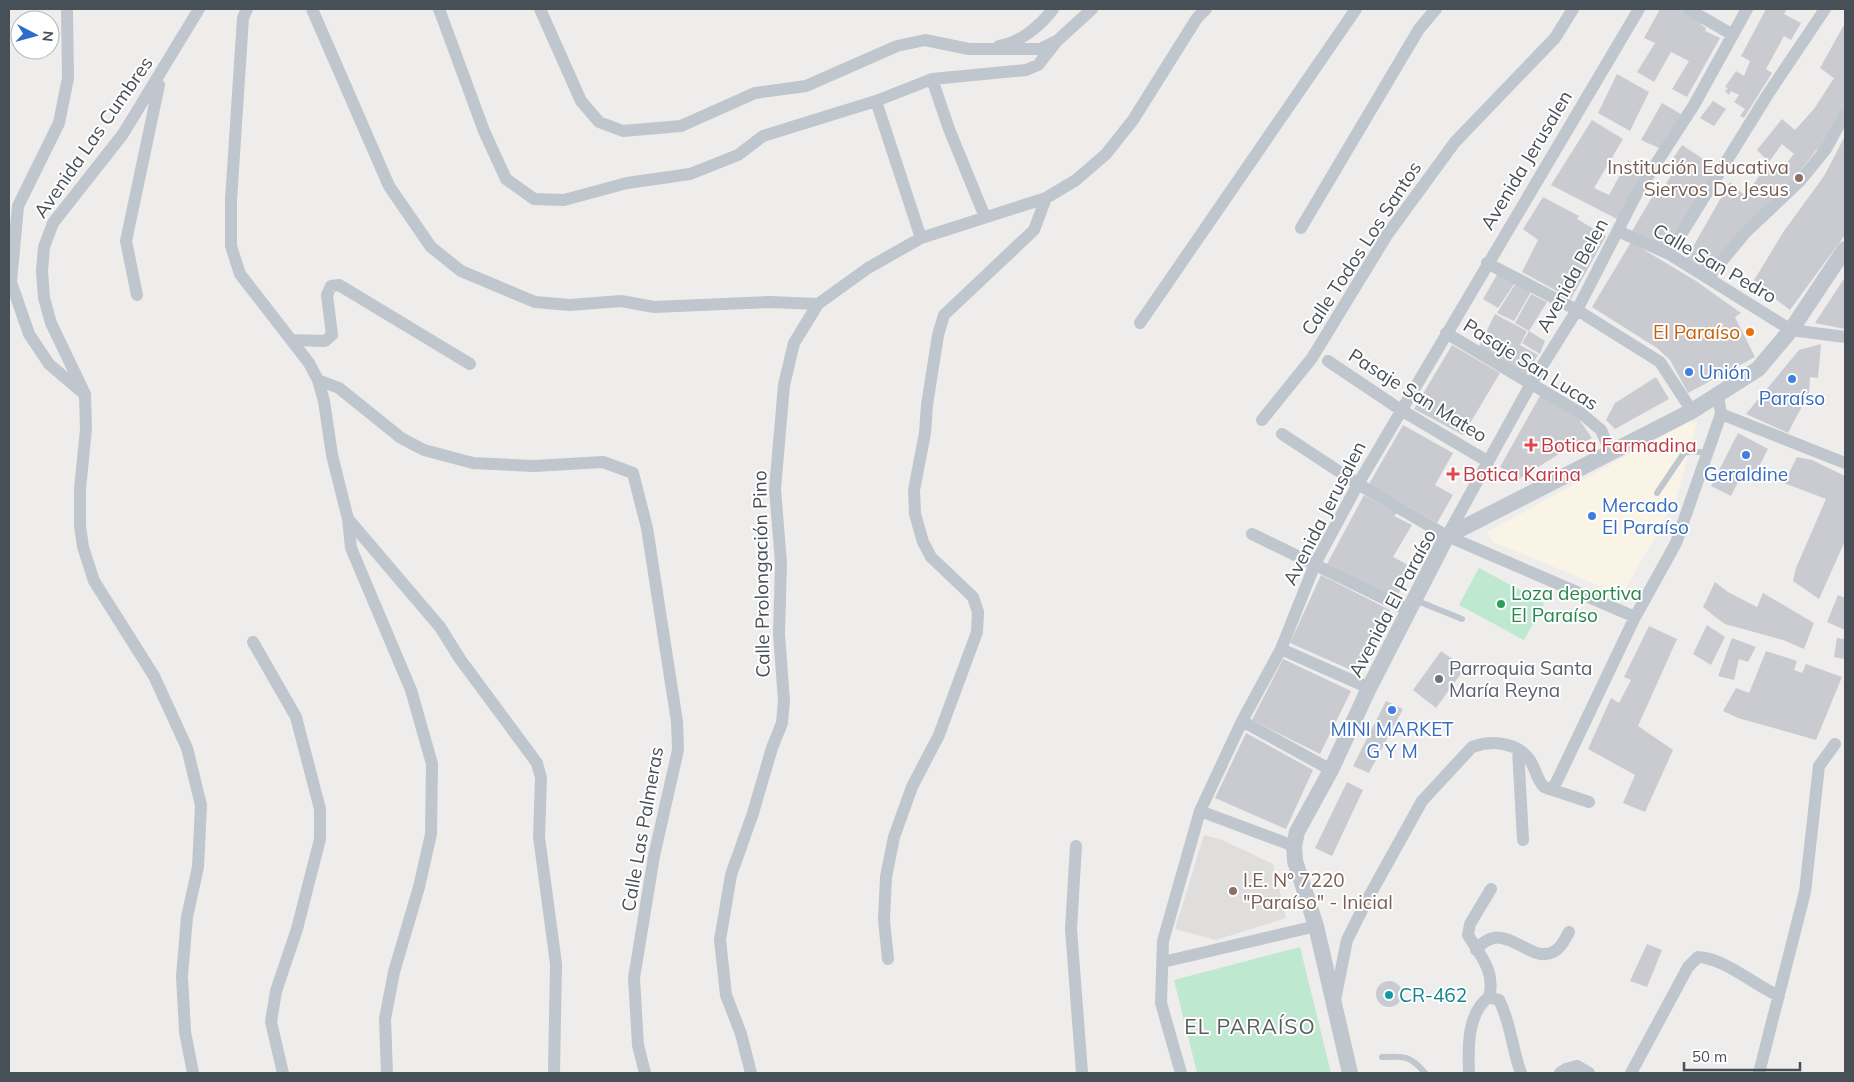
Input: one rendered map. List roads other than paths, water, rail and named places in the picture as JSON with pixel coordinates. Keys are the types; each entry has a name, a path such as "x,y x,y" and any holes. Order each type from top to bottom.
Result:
{"street":[{"path":"67,9 68,78 60,123 18,206 11,282 29,334 49,364 85,394"},
{"name":"Avenida Las Cumbres","path":"193,1073 185,1032 182,976 186,917 198,867 201,805 187,748 154,676 94,582 83,547 80,526 80,489 86,429 85,394 51,323 46,306 42,271 44,247 53,223 123,134 161,75 199,9"},
{"path":"247,9 243,18 234,126 231,246 240,274 309,363 318,380 324,401 332,455 348,519 351,548 411,690 432,764 431,834 419,887 394,972 385,1019 387,1073"},
{"path":"312,9 398,203 431,248 462,271 535,302 570,304 621,301 654,306 769,302 818,304"},
{"path":"439,9 484,131 506,179 534,199 564,200 627,183 690,174 738,155 763,136 876,101 932,79 1026,70 1038,65 1057,41 1092,9"},
{"path":"540,9 581,101 599,122 623,131 681,126 755,93 806,86 897,46 925,40 969,50 1040,49 1057,41"},
{"path":"969,50 1008,44 1033,30 1054,9"},
{"name":"Calle Prolongación Pino","path":"751,1073 742,1034 726,995 720,940 731,875 753,813 772,748 782,723 784,702 779,634 781,564 775,489 784,385 794,342 818,304 868,268 921,238 1046,198 1076,180 1106,154 1133,120 1197,18 1206,9"},
{"path":"1140,322 1356,9"},
{"path":"1301,228 1420,29 1436,9"},
{"name":"Calle Todos Los Santos","path":"1262,420 1312,358 1387,235 1455,142 1555,38 1573,9"},
{"name":"Avenida Jerusalen","path":"1181,1073 1161,1003 1163,941 1200,811 1242,721 1280,649 1315,564 1358,484 1639,9"},
{"path":"1688,9 1733,34"},
{"name":"Avenida Belen","path":"1447,536 1532,382 1577,310 1638,193 1694,105 1748,9"},
{"path":"1668,254 1768,94 1825,9"},
{"path":"136,294 126,241 161,75"},
{"path":"932,79 949,129 984,218"},
{"path":"876,101 921,238"},
{"path":"1708,278 1745,234 1800,181 1826,149 1845,114"},
{"path":"888,959 884,920 886,877 894,837 912,787 939,735 977,632 978,612 973,597 930,556 923,542 915,514 914,490 925,433 938,335 944,315 1034,230 1046,198"},
{"name":"Calle San Pedro","path":"1618,231 1668,254 1791,330"},
{"name":"Avenida El Paraíso","path":"1350,1073 1316,926 1295,861 1294,846 1297,832 1447,536 1692,411 1758,369 1791,330 1845,249"},
{"path":"1487,263 1577,310 1660,362 1692,411"},
{"path":"291,340 325,340 332,335 327,295 331,286 339,285 470,364"},
{"path":"1791,330 1845,337"},
{"name":"Pasaje San Lucas","path":"1446,333 1532,382 1582,414 1601,430 1611,453"},
{"name":"Pasaje San Mateo","path":"1328,360 1401,410 1487,461"},
{"name":"Calle Las Palmeras","path":"318,380 340,388 401,438 424,450 473,464 534,466 602,462 633,474 647,528 677,722 678,750 654,856 634,978 638,1044 645,1073"},
{"path":"1549,789 1555,784 1635,617 1676,543 1721,414 1719,402 1715,396"},
{"path":"1721,414 1845,463"},
{"path":"1282,434 1358,484 1447,536 1635,617"},
{"path":"348,519 440,627 460,659 537,763 541,778 539,837 556,964 554,1073"},
{"path":"1252,534 1315,564 1413,605"},
{"path":"253,642 296,717 320,809 320,839 297,929 276,991 271,1022 283,1073"},
{"path":"1280,649 1369,688"},
{"path":"1242,721 1330,770"},
{"path":"1334,1005 1347,940 1422,801 1472,747 1482,743 1501,744 1518,749 1526,754 1539,782 1549,789 1589,802"},
{"path":"1759,1073 1805,892 1820,766 1835,744"},
{"path":"1518,749 1523,840"},
{"path":"1200,811 1294,846"},
{"path":"1076,846 1071,929 1082,1073"},
{"path":"1469,1073 1468,1052 1475,1013 1481,1003 1490,997 1492,985 1485,962 1468,935 1470,924 1491,889"},
{"path":"1163,962 1316,926"},
{"path":"1476,950 1484,940 1498,936 1537,953 1553,952 1561,946 1569,932"},
{"path":"1631,1073 1688,967 1698,957 1714,960 1765,990 1779,996"},
{"path":"1490,997 1499,1000 1507,1015 1515,1058 1521,1073"},
{"path":"1560,1073 1577,1066 1589,1073"}],"lane":[{"path":"1657,493 1684,453 1692,451 1708,453"},
{"path":"1413,605 1462,619"},
{"path":"1382,1057 1404,1056 1416,1062 1424,1073"}],"place":[{"name":"Institución Educativa Siervos De Jesus","path":"1799,178"},
{"name":"El Paraíso","path":"1750,332"},
{"name":"Unión","path":"1689,372"},
{"name":"Paraíso","path":"1792,379"},
{"name":"Botica Farmadina","path":"1531,445"},
{"name":"Geraldine","path":"1746,455"},
{"name":"Botica Karina","path":"1453,474"},
{"name":"Mercado El Paraíso","path":"1592,516"},
{"name":"Loza deportiva El Paraíso","path":"1501,604"},
{"name":"Parroquia Santa María Reyna","path":"1439,679"},
{"name":"MINI MARKET G Y M","path":"1392,710"},
{"name":"I.E. N° 7220 \"Paraíso\" - Inicial","path":"1233,891"},
{"name":"CR-462","path":"1389,995"}],"district":[{"name":"EL PARAÍSO","path":"1250,1027"}]}
